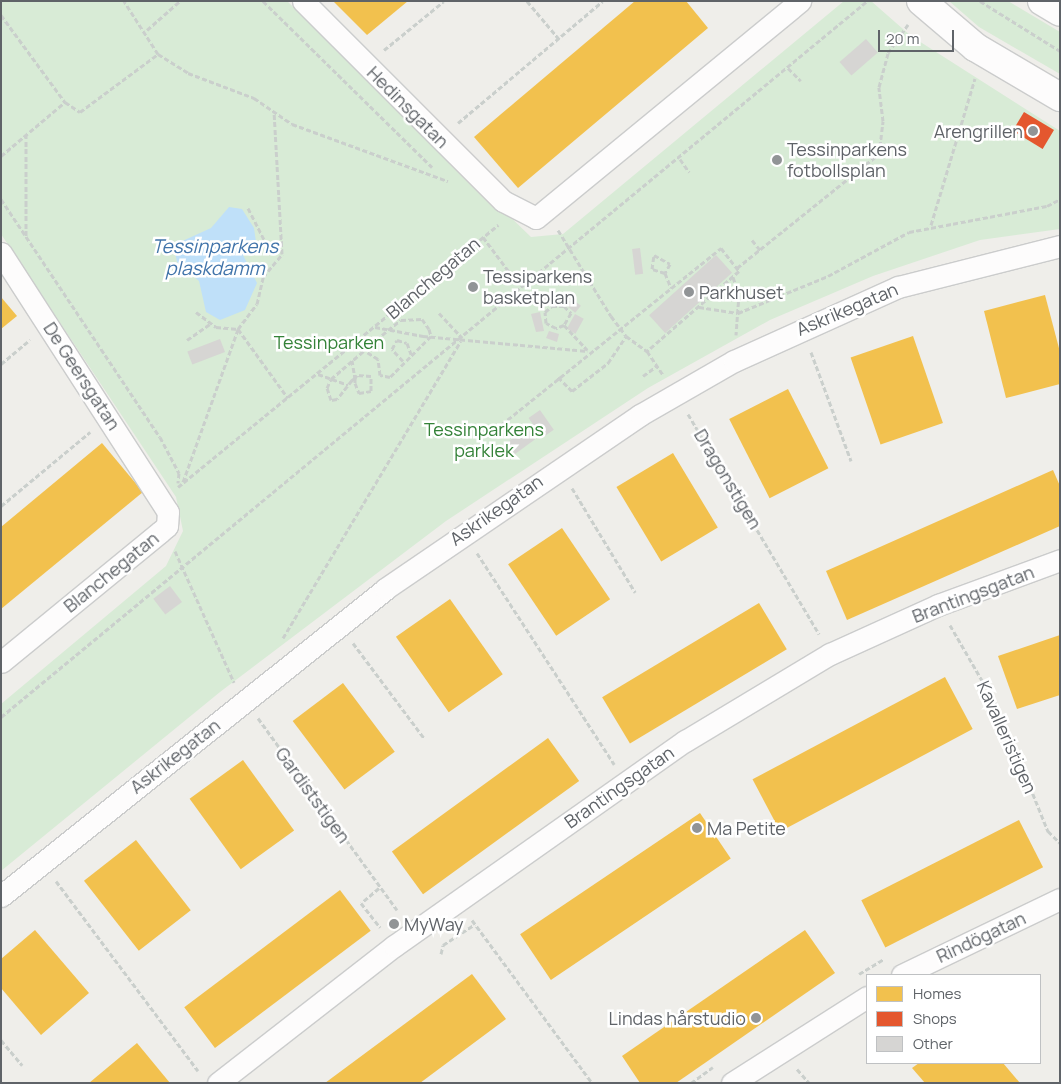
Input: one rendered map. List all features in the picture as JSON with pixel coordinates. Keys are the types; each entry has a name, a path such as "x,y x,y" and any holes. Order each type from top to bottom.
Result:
{"street":[{"name":"Hedinsgatan","path":"303,1 440,138 516,210"},
{"path":"516,210 536,218 546,214 800,1"},
{"path":"1042,1 1060,12"},
{"path":"915,12 1060,97"},
{"name":"Askrikegatan","path":"1,896 340,626 463,532 558,467 675,395 734,361 802,328 898,286 1060,246"},
{"name":"De Geersgatan","path":"1,253 170,494"},
{"name":"Blanchegatan","path":"1,662 167,526 170,494"},
{"name":"Brantingsgatan","path":"209,1079 457,900 626,782 830,654 938,605 1060,560"},
{"name":"Rindögatan","path":"904,974 1060,900"},
{"path":"732,1083 866,997"}],"path":[{"path":"124,1 147,30 158,54 188,73 254,98 328,140 366,148 450,182"},
{"path":"147,30 180,1"},
{"path":"263,1 392,132 456,188"},
{"path":"381,52 444,1"},
{"path":"527,1 559,39"},
{"path":"440,138 603,1"},
{"path":"1,717 680,159 867,1"},
{"path":"980,1 1060,51"},
{"path":"571,248 620,328 626,336 647,351 733,277 737,268 761,251 878,154 883,122 880,77 888,53 915,12"},
{"path":"1,15 65,102 80,112 158,54"},
{"path":"788,68 800,81"},
{"path":"931,226 977,72"},
{"path":"1,156 65,102"},
{"path":"183,482 238,329 258,304 264,277 282,254 274,111"},
{"path":"26,135 26,236"},
{"path":"864,148 872,159"},
{"path":"680,159 689,172"},
{"path":"1,199 160,437 179,473 170,494"},
{"path":"698,307 738,313 782,298 870,250 931,226 1048,206 1060,200"},
{"path":"248,208 265,242 272,246 282,242"},
{"name":"Blanchegatan","path":"170,494 516,210"},
{"path":"491,219 497,225"},
{"path":"483,237 514,277"},
{"path":"752,240 761,251"},
{"path":"473,428 496,429 588,351 721,248 737,268"},
{"path":"654,255 670,264 665,273 652,269 654,255"},
{"path":"665,273 671,288"},
{"path":"733,277 739,294 734,361"},
{"path":"552,306 564,306 571,313 564,325 556,328 546,323 545,312 552,306"},
{"path":"196,312 210,324 238,329 288,398"},
{"path":"439,313 462,338"},
{"path":"352,360 355,378 359,393 369,394 371,376 355,378 332,400 327,388 331,379 352,360 388,330 408,316 417,317 426,323 431,336"},
{"path":"187,340 210,324"},
{"path":"564,325 588,351"},
{"path":"375,326 388,330 431,336 588,351"},
{"path":"802,328 851,461"},
{"path":"1,364 37,334"},
{"path":"365,350 378,359 383,377 396,373 403,362 431,336"},
{"path":"558,377 572,391 608,363 626,336"},
{"path":"281,642 462,338"},
{"path":"403,362 392,349 397,340 407,343 411,354"},
{"name":"Dragonstigen","path":"647,351 805,610"},
{"path":"643,376 657,366"},
{"path":"317,374 348,385"},
{"path":"1,506 98,425"},
{"path":"558,467 635,592"},
{"path":"463,532 626,782"},
{"name":"Gardiststigen","path":"176,553 180,568 246,701 379,888 397,910"},
{"name":"Kavalleristigen","path":"938,605 998,710 1048,832 1060,843"},
{"path":"340,626 424,738"},
{"path":"43,863 209,1079"},
{"path":"379,888 362,903 394,946"},
{"path":"457,900 592,1083"},
{"path":"442,954 443,945 475,924"},
{"path":"851,979 892,953"},
{"path":"1,1040 22,1065"},
{"path":"691,1083 720,1062"}],"green space":[{"name":"Tessinparken","path":"1,1 287,1 531,237 563,234 844,1 871,1 911,36 1060,131 1060,229 980,240 873,276 770,320 648,388 446,521 220,692 1,871 1,704 166,566 183,531 176,497 1,234"},
{"path":"949,1 1008,1 1060,32 1060,74 979,27"}],"water":[{"name":"Tessinparkens plaskdamm","path":"229,207 242,209 254,228 256,242 247,245 243,255 257,283 245,310 220,320 206,312 199,281 177,262 175,252 178,243 211,228"}],"building: Homes":[{"path":"333,1 408,1 367,35"},
{"path":"635,1 686,1 708,28 518,188 474,137"},
{"path":"1045,295 1060,352 1060,384 1006,398 984,311"},
{"path":"1,297 17,316 1,329"},
{"path":"913,336 943,423 881,444 851,357"},
{"path":"788,389 828,468 770,498 729,419"},
{"path":"102,443 143,492 1,609 1,527"},
{"path":"673,453 718,528 661,562 616,487"},
{"path":"1053,470 1060,486 1060,526 847,620 826,571"},
{"path":"562,528 610,599 556,636 508,564"},
{"path":"450,599 503,674 449,712 396,637"},
{"path":"759,603 787,649 630,744 602,697"},
{"path":"1060,635 1060,695 1017,709 998,656"},
{"path":"945,677 973,729 780,831 753,779"},
{"path":"343,683 395,752 344,790 293,721"},
{"path":"548,738 579,781 423,894 392,851"},
{"path":"243,760 294,830 241,869 190,799"},
{"path":"700,813 731,859 551,980 520,934"},
{"path":"1019,820 1043,867 885,948 861,900"},
{"path":"136,840 191,910 139,951 84,881"},
{"path":"340,890 371,931 215,1048 184,1007"},
{"path":"35,930 89,993 41,1035 1,988 1,959"},
{"path":"805,930 835,973 676,1083 640,1083 622,1056"},
{"path":"472,974 506,1019 420,1083 325,1083"},
{"path":"137,1043 170,1083 89,1083"},
{"path":"918,1064 1004,1064 1020,1083 925,1083 912,1068"}],"building: Shops":[{"name":"Arengrillen","path":"1024,112 1054,130 1043,149 1013,131"}],"building: Other":[{"path":"866,39 878,53 851,76 840,62"},
{"path":"640,248 643,274 635,275 632,249"},
{"name":"Parkhuset","path":"716,255 732,273 665,333 649,315"},
{"path":"554,290 558,298 545,305 541,297"},
{"path":"570,297 581,306 575,313 564,304"},
{"path":"540,312 544,331 536,332 531,314"},
{"path":"575,314 584,319 576,334 567,329"},
{"path":"549,331 559,334 557,342 546,338"},
{"path":"220,339 225,352 192,365 187,352"},
{"path":"540,410 554,430 542,438 529,418"},
{"path":"527,428 535,439 515,454 507,443"},
{"path":"170,586 182,602 165,615 153,599"}],"place":[{"name":"Arengrillen","path":"1033,131"},
{"name":"Tessinparkens fotbollsplan","path":"777,160"},
{"name":"Tessiparkens basketplan","path":"473,287"},
{"name":"Parkhuset","path":"689,292"},
{"name":"Ma Petite","path":"697,828"},
{"name":"MyWay","path":"394,924"},
{"name":"Lindas hårstudio","path":"756,1018"}],"park label":[{"name":"Tessinparkens parklek","path":"484,440"}]}
